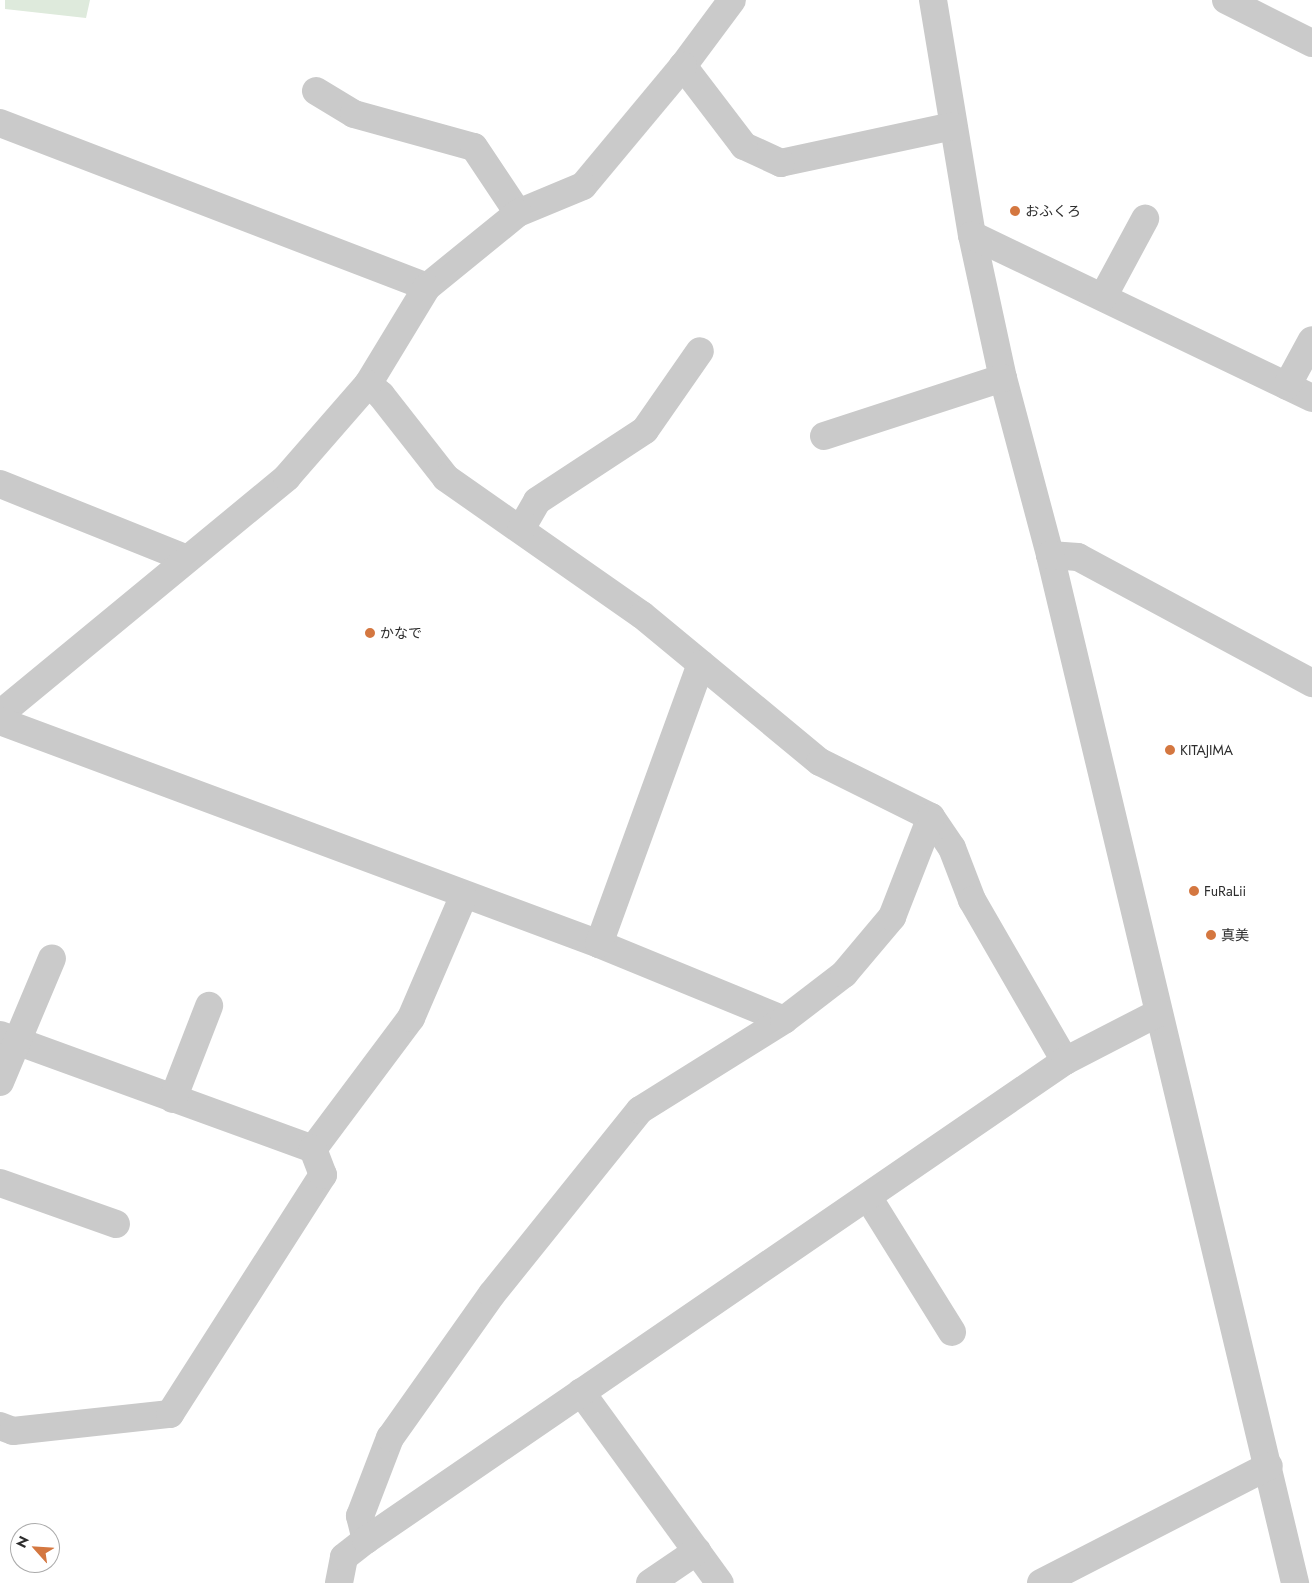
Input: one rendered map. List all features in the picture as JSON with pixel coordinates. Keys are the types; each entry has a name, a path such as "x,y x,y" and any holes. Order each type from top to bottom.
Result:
{"street":[{"path":"0,714 185,558 287,477 368,384 427,287 518,213 583,186 683,66 732,0"},
{"path":"933,0 972,235 1003,378 1050,555 1158,1013 1269,1466 1295,1583"},
{"path":"1226,0 1312,43"},
{"path":"683,66 744,146 781,163 953,126"},
{"path":"316,91 354,114 474,147 518,213"},
{"path":"0,123 427,287"},
{"path":"1103,297 1145,218"},
{"path":"972,235 1312,398"},
{"path":"1287,386 1312,340"},
{"path":"521,529 537,501 645,430 700,351"},
{"path":"824,436 1003,378"},
{"path":"368,384 381,395 446,478 521,529 700,664 820,762 931,816 952,848 972,900 1065,1060"},
{"path":"0,484 185,558"},
{"path":"1050,555 1078,557 1312,683"},
{"path":"599,944 700,664"},
{"path":"0,721 170,781 463,897 599,944 784,1020"},
{"path":"366,1540 360,1516 390,1438 492,1294 640,1110 784,1020 844,974 892,917 931,816"},
{"path":"313,1148 410,1018 463,897"},
{"path":"0,1082 8,1038 52,958"},
{"path":"173,1099 208,1006"},
{"path":"339,1583 344,1556 366,1540 1065,1060 1158,1013"},
{"path":"8,1038 313,1148"},
{"path":"0,1426 13,1431 170,1414 323,1175 313,1148"},
{"path":"0,1183 116,1224"},
{"path":"868,1197 952,1332"},
{"path":"581,1392 720,1583"},
{"path":"1041,1583 1269,1466"},
{"path":"650,1583 697,1551"}],"green space":[{"path":"5,0 90,0 86,18 5,9"}],"place":[{"name":"おふくろ","path":"1015,211"},
{"name":"かなで","path":"370,633"},
{"name":"KITAJIMA","path":"1170,750"},
{"name":"FuRaLii","path":"1194,891"},
{"name":"真美","path":"1211,935"}]}
